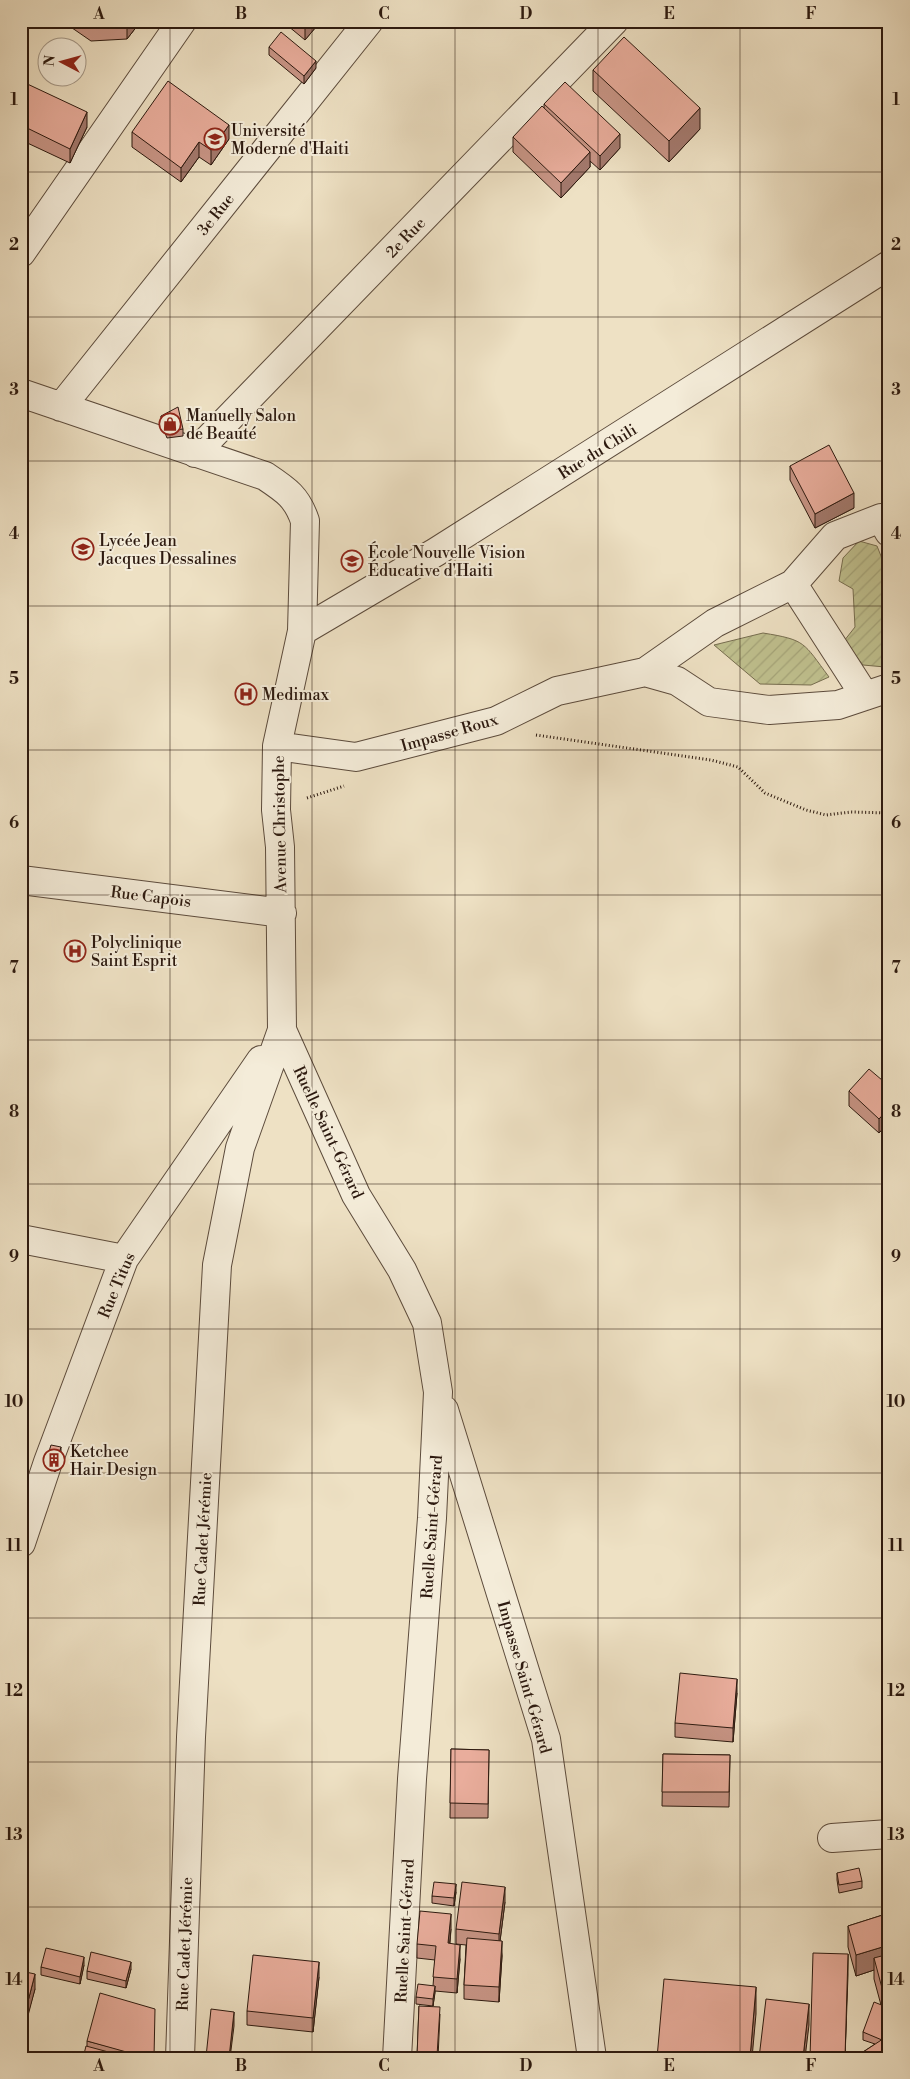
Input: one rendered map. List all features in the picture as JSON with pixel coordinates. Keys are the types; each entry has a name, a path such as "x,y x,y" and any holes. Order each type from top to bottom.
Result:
{"street":[{"path":"21,253 182,21"},
{"name":"3e Rue","path":"61,407 369,21"},
{"name":"2e Rue","path":"195,453 614,21"},
{"name":"Rue du Chili","path":"302,631 436,552 889,265"},
{"name":"Avenue Christophe","path":"21,393 265,476 288,491 300,505 305,521 302,631 278,746 276,810 280,847 282,913 282,1030"},
{"name":"Impasse Roux","path":"278,746 356,757 496,721 558,691 645,672 715,623 793,584 835,536 881,518 889,532"},
{"path":"793,584 877,692"},
{"name":"Impasse Roux","path":"645,672 677,681 709,702 769,710 838,705 877,692"},
{"name":"Rue Capois","path":"21,880 282,913"},
{"name":"Rue Titus","path":"21,1544 48,1462 124,1260 282,1030"},
{"name":"Ruelle Saint-Gérard","path":"282,1030 356,1195 402,1270 427,1323 438,1392 432,1518 412,1780 397,2058"},
{"name":"Rue Cadet Jérémie","path":"180,2058 191,1737 217,1265 240,1148 282,1030"},
{"path":"21,1239 124,1260"},
{"name":"Impasse Saint-Gérard","path":"438,1392 546,1739 592,2058"},
{"path":"832,1838 889,1834"}],"path":[{"path":"530,734 711,760 738,767 765,793 789,805 826,814 852,812 889,813"},
{"path":"276,810 295,804 312,795 346,786"},
{"path":"518,2058 530,2055 535,2058"}],"green space":[{"path":"859,541 877,546 889,576 889,662 885,667 863,665 844,641 855,627 853,589 839,581 843,558"},
{"path":"763,633 788,638 802,644 814,656 829,677 811,685 760,684 714,645"}],"building":[{"path":"281,32 316,61 304,76 269,47"},
{"path":"624,37 700,108 669,141 593,70"},
{"path":"21,81 87,112 70,149 21,125"},
{"path":"168,81 229,125 211,150 199,142 181,168 132,132"},
{"path":"565,82 620,134 600,156 544,104"},
{"path":"542,106 590,152 561,183 513,137"},
{"path":"178,407 183,429 167,431 161,416"},
{"path":"829,445 854,493 815,514 790,466"},
{"path":"869,1069 889,1086 889,1108 879,1119 849,1091"},
{"path":"51,1445 61,1447 55,1465 47,1458"},
{"path":"680,1673 737,1679 733,1728 675,1723"},
{"path":"451,1749 489,1750 488,1804 450,1803"},
{"path":"663,1754 730,1755 729,1792 662,1792"},
{"path":"859,1868 862,1881 839,1885 837,1873"},
{"path":"434,1882 456,1884 454,1898 432,1896"},
{"path":"462,1882 505,1887 499,1934 456,1929"},
{"path":"420,1911 451,1914 448,1943 460,1945 457,1979 433,1977 436,1946 417,1944"},
{"path":"889,1913 889,1945 856,1955 848,1926"},
{"path":"467,1938 502,1941 499,1987 464,1985"},
{"path":"46,1948 84,1957 80,1977 41,1967"},
{"path":"91,1952 131,1962 126,1981 87,1971"},
{"path":"813,1953 848,1954 845,2058 810,2058"},
{"path":"889,1954 889,1987 882,1988 874,1958"},
{"path":"253,1955 319,1962 313,2018 247,2011"},
{"path":"21,1971 35,1974 25,2013 21,2012"},
{"path":"664,1979 756,1987 750,2058 657,2058"},
{"path":"418,1984 435,1986 433,1999 416,1997"},
{"path":"100,1993 155,2009 154,2058 87,2041"},
{"path":"766,1999 809,2004 803,2058 759,2058"},
{"path":"874,2002 889,2008 889,2029 886,2037 882,2040 863,2032"},
{"path":"419,2006 440,2007 437,2056 417,2056"},
{"path":"211,2009 234,2012 229,2058 206,2057"},
{"path":"21,2015 24,2016 21,2028"},
{"path":"889,2035 889,2058 862,2058 860,2054"},
{"path":"86,2046 131,2058 83,2058"}],"place":[{"name":"Université Moderne d'Haiti","path":"215,139"},
{"name":"Manuelly Salon de Beauté","path":"170,424"},
{"name":"Lycée Jean Jacques Dessalines","path":"83,549"},
{"name":"École Nouvelle Vision Éducative d'Haiti","path":"352,561"},
{"name":"Medimax","path":"246,694"},
{"name":"Polyclinique Saint Esprit","path":"75,951"},
{"name":"Ketchee Hair Design","path":"54,1460"}]}
